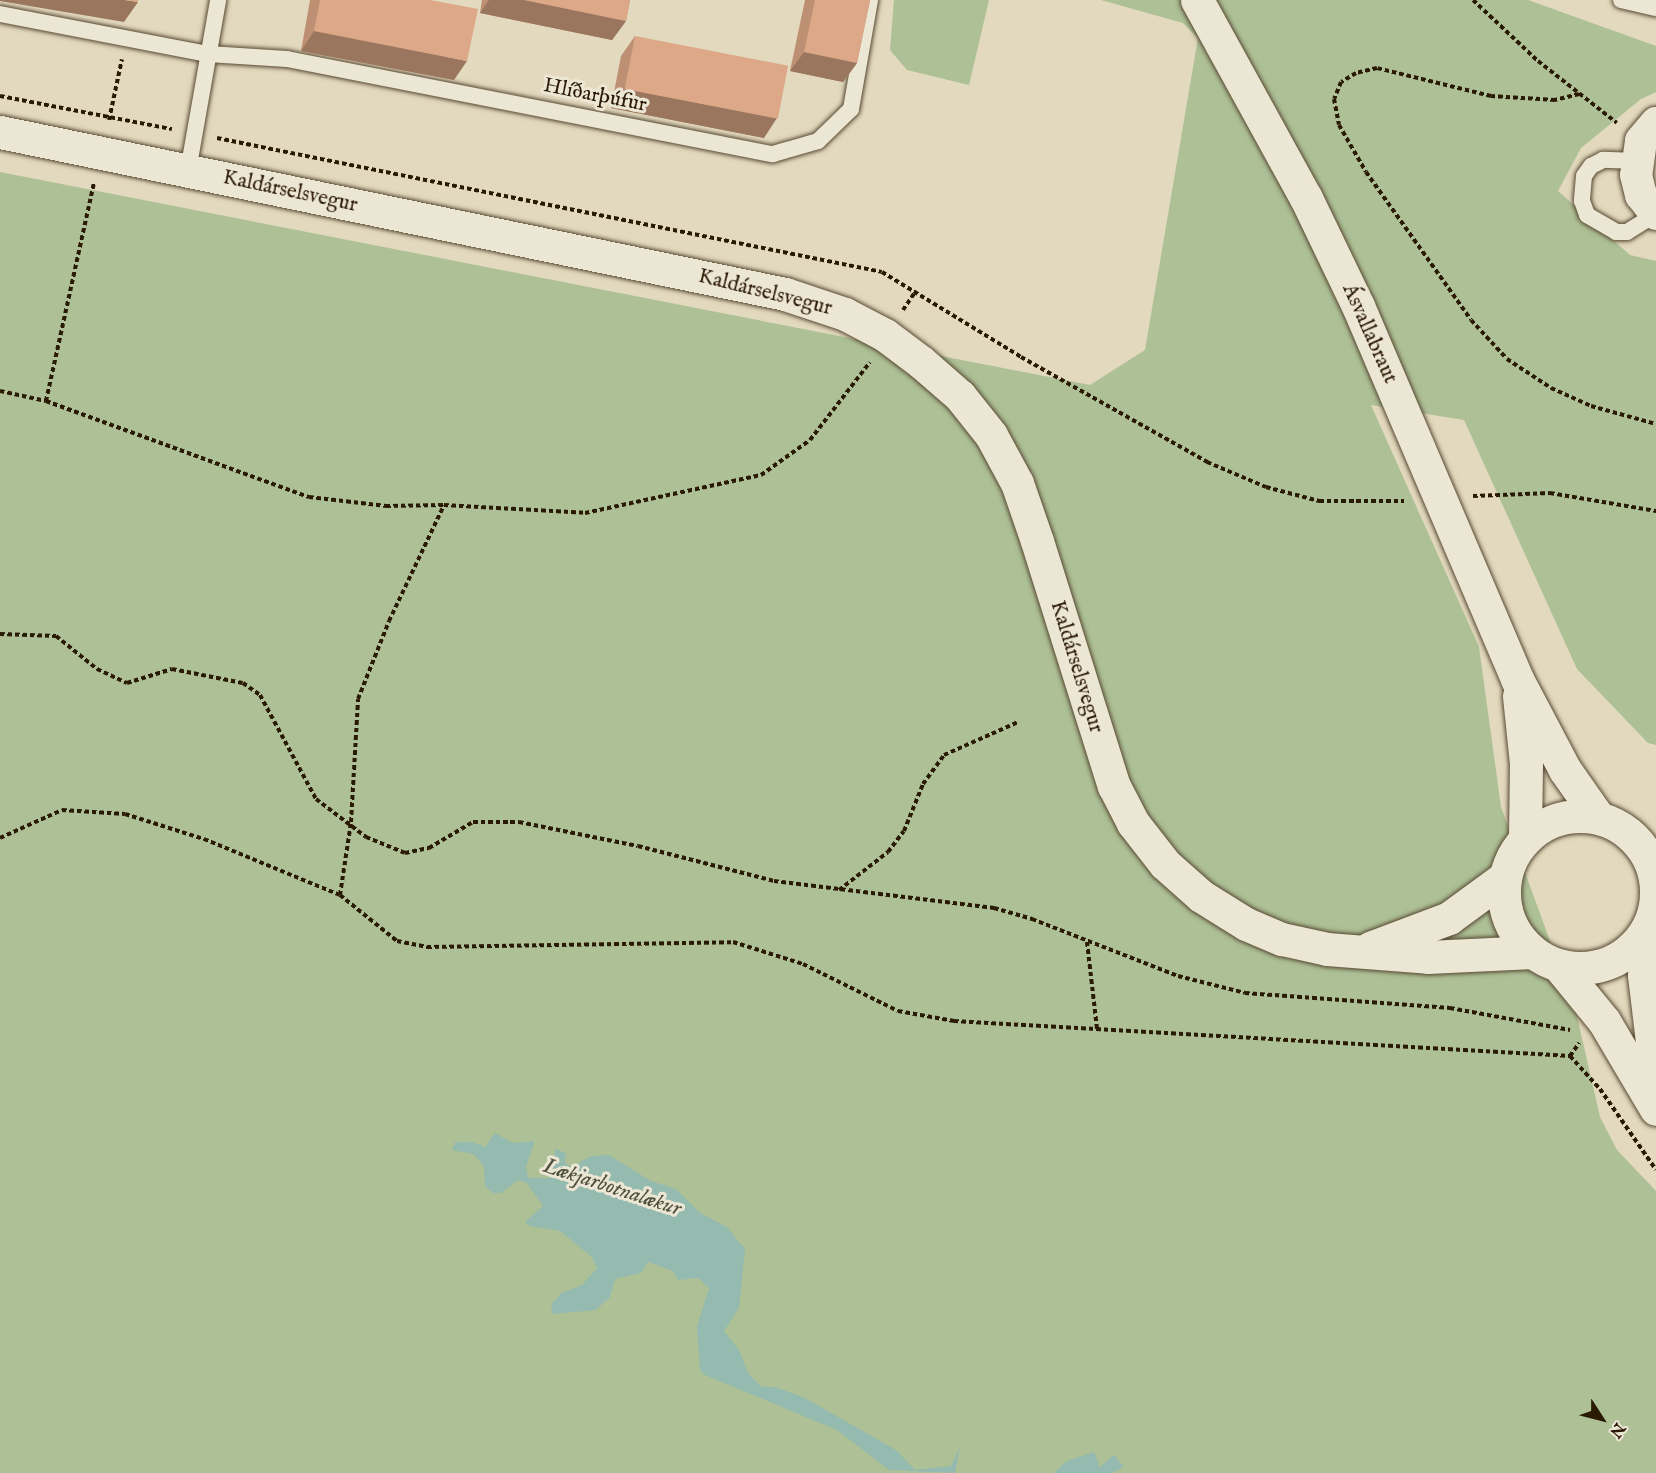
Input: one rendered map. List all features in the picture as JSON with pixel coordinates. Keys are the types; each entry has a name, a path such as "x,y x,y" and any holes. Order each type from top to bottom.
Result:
{"street":[{"name":"Ásvallabraut","path":"1197,0 1306,198 1353,296 1517,679 1565,771 1608,821"},
{"path":"1656,123 1641,141 1637,161 1641,195 1656,214"},
{"name":"Kaldárselsvegur","path":"0,132 785,294 845,314 885,335 960,396 991,435 1017,483 1114,786 1133,823 1172,870 1201,896 1246,924 1282,939 1327,949 1428,957 1546,959"},
{"name":"Ásvallabraut","path":"1517,679 1526,764 1525,839"},
{"path":"1656,827 1575,815 1553,820 1517,847 1505,877 1504,907 1511,927 1546,959 1604,1021 1656,1109"},
{"path":"1608,821 1636,840 1649,859 1656,881 1644,975 1656,1077"},
{"name":"Kaldárselsvegur","path":"1362,951 1449,918 1505,877"},
{"path":"1546,959 1590,967 1620,957 1636,944 1652,917"}],"lane":[{"path":"188,171 218,0"},
{"name":"Hlíðarþúfur","path":"0,14 208,54 287,59 773,154 818,141 851,109 870,0"},
{"path":"1621,0 1656,8"},
{"path":"1637,161 1603,160 1591,166 1584,176 1582,201 1587,215 1616,232 1627,232 1656,214"}],"path":[{"path":"1473,0 1620,126"},
{"path":"46,402 126,38"},
{"path":"1580,94 1555,100 1491,96 1377,68 1356,73 1341,82 1334,99 1339,125 1366,172 1471,320 1507,359 1561,393 1591,406 1656,424"},
{"path":"0,391 46,402 309,497 386,506 444,505 585,513 761,474 810,440 859,381 885,335 916,291"},
{"path":"1468,496 1550,493 1656,511"},
{"path":"340,895 351,822 358,699 389,621 444,505"},
{"path":"0,634 56,636 97,669 127,683 172,669 243,683 266,705 316,799 351,822 366,837 405,853 429,848 473,822 519,822 638,846 774,881 994,908 1032,919 1178,976 1245,993 1482,1012 1574,1031"},
{"path":"839,890 888,852 904,831 923,784 944,755 1018,722"},
{"path":"0,838 62,810 125,814 204,838 340,895 397,941 427,947 734,942 803,964 898,1011 954,1021 1407,1050 1570,1056 1600,1089 1656,1170"},
{"path":"1087,942 1096,1029"},
{"path":"1570,1056 1582,1039"}],"green space":[{"path":"894,0 989,0 969,85 907,70 890,50"},
{"path":"1101,0 1528,0 1656,46 1656,92 1641,99 1581,148 1558,191 1630,255 1656,261 1656,745 1648,743 1577,669 1464,420 1371,405 1479,647 1501,807 1576,1012 1600,1117 1617,1150 1656,1191 1656,1473 0,1473 0,172 1090,385 1145,350 1198,38 1183,23"}],"water":[{"name":"Lækjarbotnalækur","path":"495,1133 513,1143 535,1141 526,1166 528,1178 549,1178 556,1148 566,1154 565,1163 571,1167 591,1156 609,1155 651,1181 676,1189 700,1213 727,1227 745,1249 739,1308 724,1331 739,1350 747,1371 755,1381 762,1387 775,1387 805,1398 896,1450 915,1470 951,1466 960,1447 955,1473 889,1470 837,1430 705,1375 700,1370 697,1327 709,1288 698,1278 678,1280 673,1271 648,1262 641,1273 615,1279 610,1297 596,1310 553,1314 551,1305 561,1293 582,1285 597,1268 592,1257 560,1231 530,1226 525,1222 543,1206 527,1183 518,1180 501,1193 493,1193 485,1186 484,1166 473,1154 452,1150 455,1142 472,1142 485,1147"},
{"path":"1094,1452 1100,1467 1114,1455 1124,1467 1111,1473 1053,1473 1067,1461"}],"building":[{"path":"320,0 430,0 478,9 467,61 314,31"},
{"path":"524,0 630,0 626,21"},
{"path":"815,0 870,0 857,63 804,52"},
{"path":"635,36 788,66 778,119 625,89"}]}
